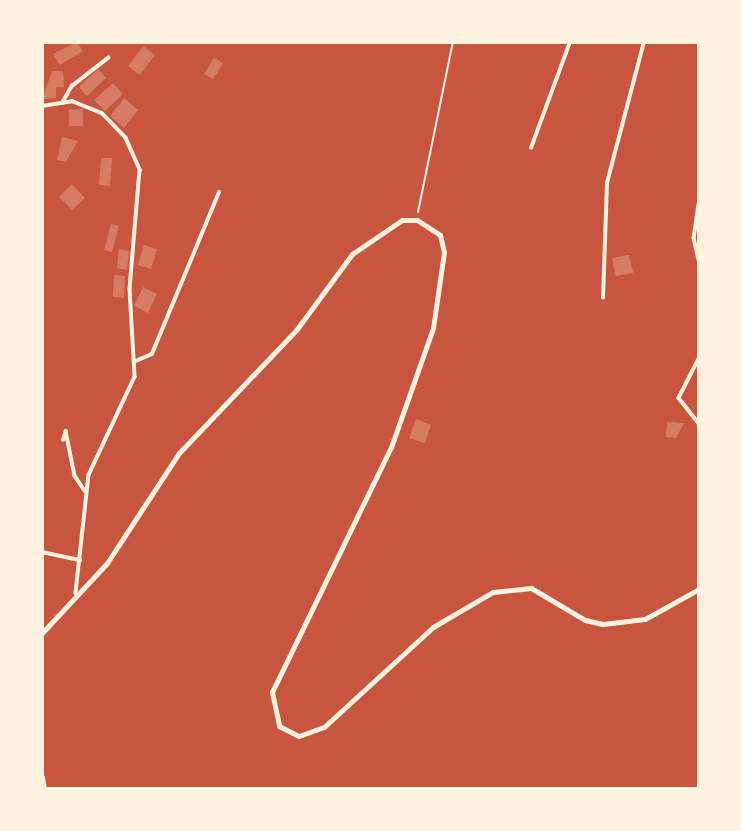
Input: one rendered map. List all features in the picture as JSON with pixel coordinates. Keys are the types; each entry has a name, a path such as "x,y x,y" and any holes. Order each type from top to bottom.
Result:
{"street":[{"path":"531,148 570,42"},
{"path":"603,298 607,183 644,42"},
{"path":"61,105 72,86 107,58"},
{"path":"42,106 77,102 102,113 126,138 140,170 130,289 136,361 127,399 85,491 76,593"},
{"path":"136,361 152,354 219,192"},
{"path":"699,204 694,238 699,260"},
{"path":"42,633 76,593 107,563 179,453 297,329 352,254 384,227 417,220 440,235 444,252 421,374 272,692 279,726 299,736 324,727 433,627 493,592 531,589 584,620 603,624 645,619 699,589"},
{"path":"699,359 679,398 699,424"},
{"path":"63,440 66,431 85,491"},
{"path":"42,552 80,560"},
{"path":"42,777 44,789"}],"path":[{"path":"417,220 453,42"}],"building":[{"path":"77,42 83,51 60,65 53,54"},
{"path":"143,46 155,55 140,75 128,66"},
{"path":"214,58 223,63 213,79 204,74"},
{"path":"98,69 106,78 87,96 79,87"},
{"path":"52,71 63,71 64,87 56,87 56,98 42,99"},
{"path":"113,83 123,94 105,111 94,100"},
{"path":"124,98 138,110 124,128 110,116"},
{"path":"83,109 83,126 69,126 69,110"},
{"path":"62,137 78,141 66,162 57,160"},
{"path":"101,158 112,158 110,186 99,185"},
{"path":"72,184 85,198 72,210 59,197"},
{"path":"111,224 119,226 112,252 104,250"},
{"path":"144,245 157,249 151,269 138,265"},
{"path":"119,249 129,251 127,270 117,268"},
{"path":"629,255 633,273 616,276 612,258"},
{"path":"114,275 125,276 124,298 113,297"},
{"path":"143,287 157,294 148,313 134,306"},
{"path":"416,419 431,425 425,443 409,438"},
{"path":"667,422 684,423 676,438 666,437"}]}
